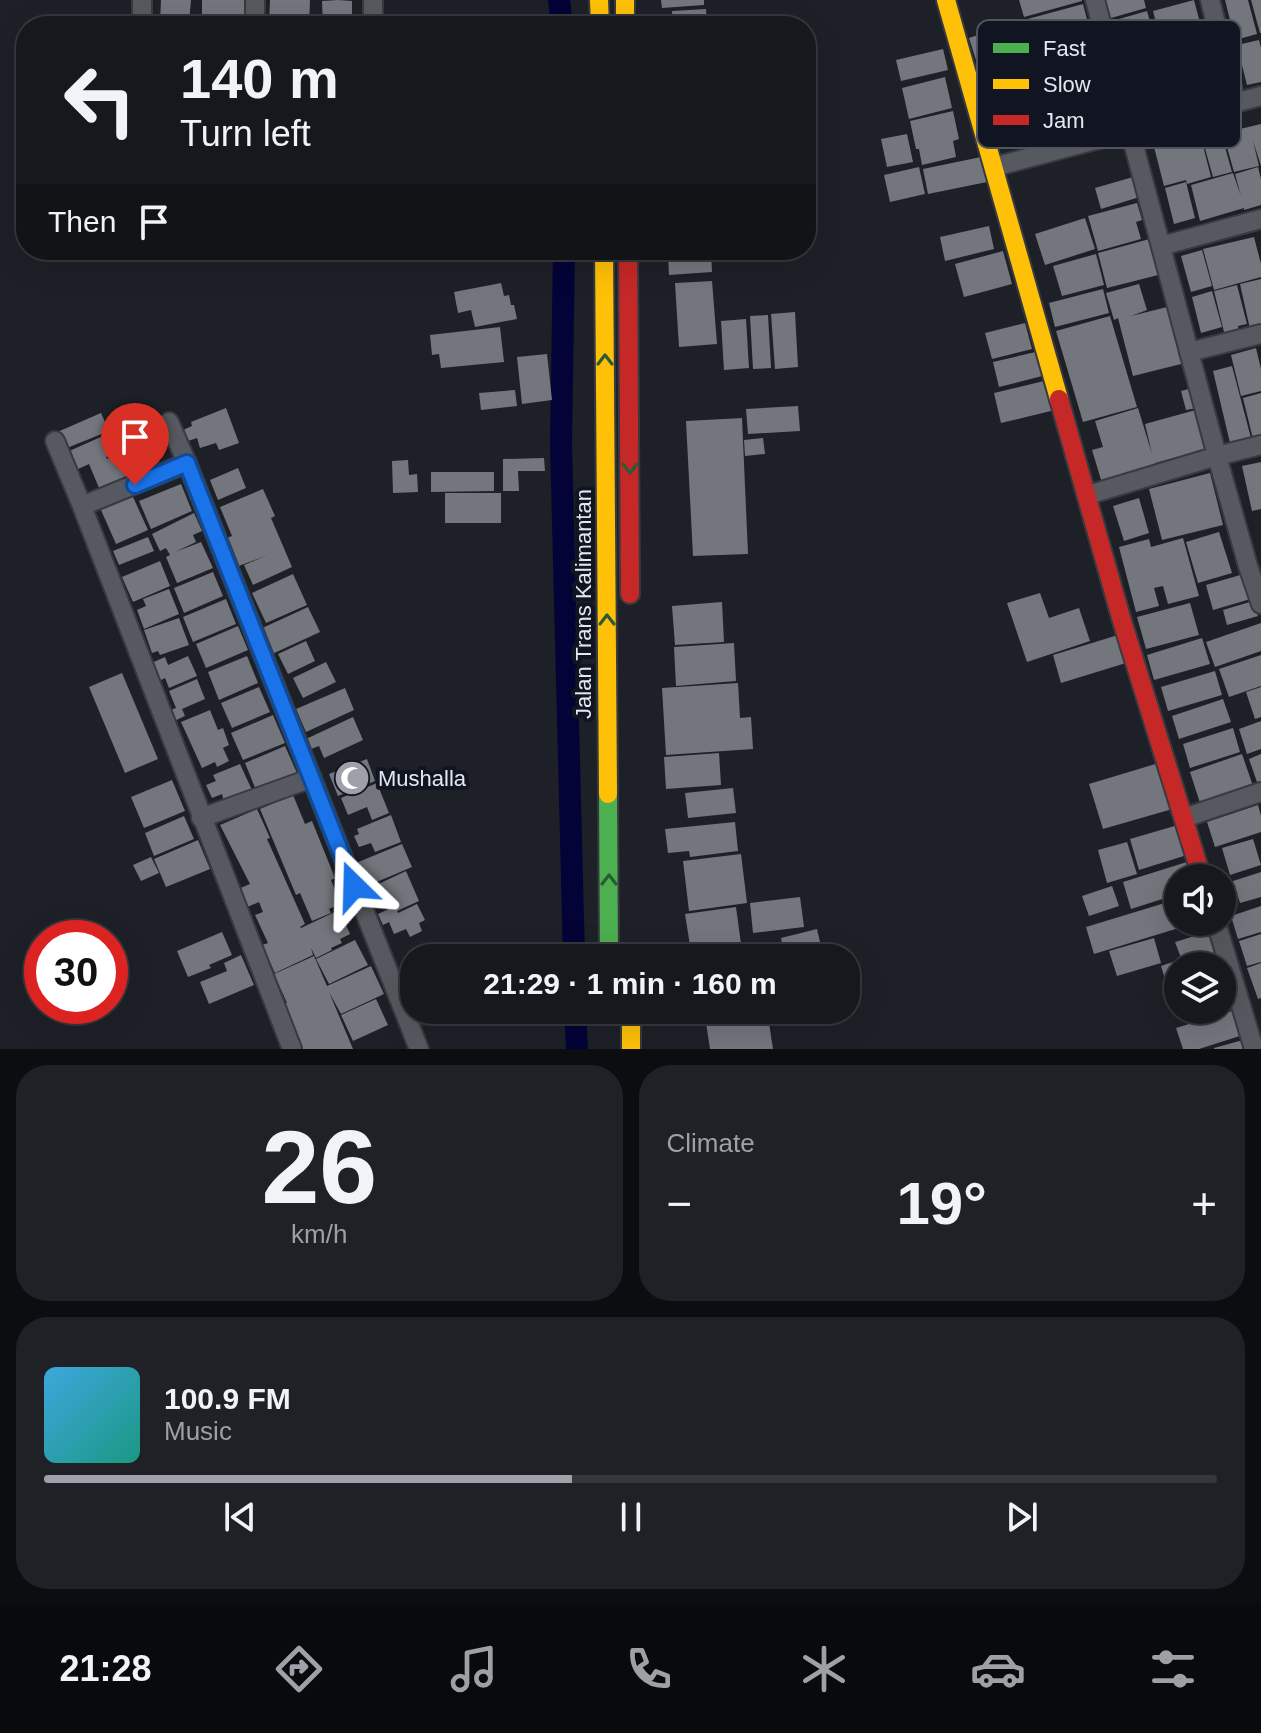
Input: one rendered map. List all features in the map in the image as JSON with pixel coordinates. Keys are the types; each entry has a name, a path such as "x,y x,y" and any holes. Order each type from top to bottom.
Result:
{"main road":[{"path":"946,0 977,108"},
{"path":"989,148 1122,621 1198,864"},
{"name":"Jalan Trans Kalimantan","path":"604,260 609,944"},
{"path":"628,260 630,606"},
{"path":"631,1024 631,1049"}],"street":[{"path":"1095,0 1100,20"},
{"path":"1210,0 1215,20"},
{"path":"1241,102 1261,96"},
{"path":"994,167 1064,148"},
{"path":"1135,148 1217,456 1254,565 1261,604"},
{"path":"1161,246 1261,219"},
{"path":"1189,352 1261,334"},
{"path":"169,422 419,1049"},
{"path":"55,441 292,1049"},
{"path":"1088,495 1261,445"},
{"path":"82,506 187,463"},
{"path":"201,818 312,778"},
{"path":"1184,818 1261,792"},
{"path":"1220,936 1254,1049"}],"building":[{"path":"161,0 191,0 190,16 160,16"},
{"path":"202,0 249,0 249,16 202,16"},
{"path":"270,0 310,0 309,16 269,16"},
{"path":"661,0 704,0 704,5 662,8"},
{"path":"1019,0 1082,0 1082,1 1024,17"},
{"path":"1099,0 1144,0 1146,8 1104,20"},
{"path":"1194,0 1199,19 1155,20 1153,11"},
{"path":"1225,0 1248,0 1257,34 1241,38 1241,20 1230,20"},
{"path":"1251,0 1261,0 1261,33 1260,33"},
{"path":"322,1 352,1 352,16 323,16"},
{"path":"1083,4 1087,20 1024,20"},
{"path":"706,9 706,16 672,16 672,11"},
{"path":"1147,11 1150,20 1116,20"},
{"path":"977,35 977,63 969,38"},
{"path":"1259,40 1261,82 1247,85 1241,61 1241,44"},
{"path":"943,49 948,70 901,81 896,60"},
{"path":"945,77 952,108 909,119 902,88"},
{"path":"953,111 959,139 953,141 956,157 922,165 910,121"},
{"path":"1261,124 1261,166 1253,141 1259,166 1234,172 1227,148 1241,148 1241,129"},
{"path":"907,134 913,162 887,167 881,139"},
{"path":"1154,148 1204,148 1211,177 1164,186"},
{"path":"1205,148 1225,148 1232,172 1213,177"},
{"path":"981,157 987,182 928,194 923,169"},
{"path":"919,167 925,194 890,202 884,175"},
{"path":"1258,167 1261,205 1200,221 1191,185 1233,173 1241,196 1235,174"},
{"path":"1140,175 1146,195 1101,209 1095,188"},
{"path":"1186,182 1195,218 1174,224 1165,188"},
{"path":"1137,203 1142,220 1136,222 1141,239 1098,251 1088,216"},
{"path":"1085,218 1095,249 1045,265 1035,234"},
{"path":"989,226 994,249 945,261 940,237"},
{"path":"1157,237 1166,273 1107,288 1098,253"},
{"path":"1254,237 1261,277 1214,290 1203,249"},
{"path":"1202,250 1212,286 1191,292 1181,256"},
{"path":"1003,251 1012,284 964,297 955,264"},
{"path":"1096,254 1104,285 1062,296 1053,266"},
{"path":"668,260 711,260 712,272 669,275"},
{"path":"1261,279 1261,327 1250,329 1240,284"},
{"path":"712,281 717,344 679,347 675,283"},
{"path":"501,283 504,296 509,295 511,305 514,305 517,319 475,327 471,310 458,313 454,292"},
{"path":"1139,284 1147,310 1131,316 1175,305 1189,362 1133,376 1118,318 1114,320 1106,293"},
{"path":"1237,285 1247,324 1238,326 1239,332 1225,336 1214,291"},
{"path":"1103,289 1109,313 1055,327 1049,303"},
{"path":"1212,291 1222,327 1201,333 1192,297"},
{"path":"795,312 798,367 775,369 771,314"},
{"path":"768,315 771,368 753,369 750,316"},
{"path":"1110,316 1137,407 1083,422 1056,331"},
{"path":"746,319 749,368 724,370 721,321"},
{"path":"1025,323 1032,349 992,359 985,333"},
{"path":"500,327 504,362 441,368 439,354 432,355 430,335"},
{"path":"1256,348 1261,369 1261,391 1241,396 1231,355"},
{"path":"1040,351 1046,375 999,387 993,362"},
{"path":"547,354 552,400 522,404 517,357"},
{"path":"1232,366 1251,438 1230,443 1213,371"},
{"path":"1048,380 1055,410 1001,423 994,393"},
{"path":"1196,387 1201,407 1186,410 1181,391"},
{"path":"515,390 517,406 481,410 479,393"},
{"path":"1261,393 1261,437 1253,439 1243,398"},
{"path":"798,406 800,431 748,434 746,409"},
{"path":"226,408 239,443 219,450 216,443 200,448 197,438 188,441 183,430 192,426 191,422"},
{"path":"1138,408 1152,454 1145,424 1203,408 1214,447 1155,463 1102,483 1092,450 1103,447 1095,421"},
{"path":"101,413 109,431 62,450 55,433"},
{"path":"742,418 748,554 693,556 686,421"},
{"path":"103,436 111,455 107,459 149,440 159,462 147,468 150,473 102,495 89,464 76,470 67,452"},
{"path":"763,438 765,454 745,456 744,440"},
{"path":"544,458 545,471 518,471 519,491 503,491 503,459"},
{"path":"408,460 409,475 417,474 418,492 393,493 392,461"},
{"path":"1261,462 1261,509 1252,511 1242,466"},
{"path":"238,468 246,488 218,500 210,480"},
{"path":"431,472 494,472 494,491 431,492"},
{"path":"1210,473 1223,525 1162,540 1149,489"},
{"path":"181,484 192,511 151,529 139,501"},
{"path":"263,489 275,516 271,518 292,567 253,585 244,565 268,555 236,567 224,539 232,536 220,507"},
{"path":"445,493 501,493 501,523 445,523"},
{"path":"133,497 148,530 116,544 101,510"},
{"path":"1139,498 1149,533 1124,541 1113,506"},
{"path":"194,513 202,531 193,535 196,542 175,552 201,542 213,568 177,583 166,557 170,555 166,548 160,551 152,534"},
{"path":"1219,532 1232,573 1198,583 1186,542"},
{"path":"148,537 154,551 119,565 113,551"},
{"path":"1183,538 1199,596 1168,604 1163,586 1154,588 1159,606 1136,612 1119,547 1149,539 1151,547"},
{"path":"160,561 170,586 133,602 122,577"},
{"path":"213,572 223,596 184,613 174,588"},
{"path":"1247,573 1254,598 1213,610 1206,585"},
{"path":"293,574 307,605 266,623 252,593"},
{"path":"169,589 179,614 144,629 137,610 146,606 143,599"},
{"path":"1040,593 1049,618 1079,608 1090,641 1027,662 1007,603"},
{"path":"226,599 236,624 193,642 183,617"},
{"path":"1253,601 1258,616 1227,625 1223,610"},
{"path":"722,602 724,642 675,645 672,606"},
{"path":"1190,603 1199,635 1146,649 1137,617"},
{"path":"308,607 320,632 270,655 258,630"},
{"path":"179,618 189,645 160,655 158,651 152,653 144,630"},
{"path":"1261,623 1261,651 1215,667 1206,642"},
{"path":"238,626 248,650 206,668 196,644"},
{"path":"1118,635 1126,663 1061,683 1053,655"},
{"path":"1202,638 1210,664 1154,680 1147,655"},
{"path":"306,641 315,661 288,674 278,654"},
{"path":"734,643 736,681 676,686 674,647"},
{"path":"1261,655 1261,686 1229,697 1219,669"},
{"path":"188,656 197,676 169,688 165,678 155,683 147,665 165,657 168,665"},
{"path":"247,656 258,683 219,700 208,672"},
{"path":"326,662 336,682 303,698 293,678"},
{"path":"1215,671 1222,695 1168,711 1161,687"},
{"path":"122,673 158,759 125,773 89,687"},
{"path":"197,679 205,699 182,709 185,716 172,722 167,711 176,708 169,691"},
{"path":"738,683 740,718 751,717 753,749 666,755 662,688"},
{"path":"259,687 270,712 232,728 221,703"},
{"path":"1261,687 1261,717 1255,719 1246,692"},
{"path":"345,688 354,710 306,732 296,709"},
{"path":"1223,699 1231,722 1179,739 1172,716"},
{"path":"210,710 218,730 223,728 229,745 223,748 229,761 217,767 215,762 202,768 181,722"},
{"path":"273,715 285,743 243,760 231,733"},
{"path":"353,717 363,740 324,758 319,746 311,749 306,739"},
{"path":"1261,721 1261,749 1247,754 1239,729"},
{"path":"1233,728 1240,752 1190,768 1183,744"},
{"path":"285,746 297,773 256,790 245,763"},
{"path":"719,753 721,785 666,789 664,757"},
{"path":"1242,754 1254,789 1201,806 1190,772"},
{"path":"1261,754 1261,784 1258,785 1249,759"},
{"name":"Mushalla","path":"367,759 375,781 338,796 329,774"},
{"path":"1162,762 1176,808 1103,829 1089,784"},
{"path":"240,764 252,790 224,802 222,794 212,798 206,785 216,781 213,775"},
{"path":"172,780 185,811 144,828 131,797"},
{"path":"377,783 389,813 372,820 367,807 348,815 341,798"},
{"path":"733,788 736,813 688,818 685,793"},
{"path":"293,795 305,824 312,821 335,878 331,880 341,904 329,909 331,913 312,921 300,893 296,895 260,809"},
{"path":"1258,805 1261,832 1215,847 1207,822"},
{"path":"257,809 305,924 300,927 339,910 350,934 340,939 342,943 332,950 316,958 311,948 313,955 275,973 262,945 268,943 255,915 263,912 259,902 245,908 236,890 250,884 220,825"},
{"path":"391,815 401,842 375,852 371,843 359,847 354,836 359,834 357,829"},
{"path":"184,816 194,839 154,856 145,833"},
{"path":"735,822 738,851 690,857 689,851 668,853 665,829"},
{"path":"1178,825 1187,855 1139,870 1130,839"},
{"path":"1253,839 1261,865 1236,873 1236,864 1227,864 1222,848"},
{"path":"198,840 210,869 166,887 154,859"},
{"path":"1127,842 1137,874 1107,883 1098,850"},
{"path":"402,844 412,867 365,887 356,863"},
{"path":"741,854 747,903 689,911 683,861"},
{"path":"151,857 159,873 141,881 133,865"},
{"path":"1164,869 1164,898 1131,909 1123,882"},
{"path":"406,871 419,901 397,911 417,904 425,920 419,923 422,931 410,937 406,929 394,934 389,922 383,925 378,914 395,906 394,903 382,908 372,887"},
{"path":"1261,872 1261,897 1240,903 1236,880"},
{"path":"1112,886 1119,906 1089,916 1082,896"},
{"path":"800,897 804,927 753,933 750,903"},
{"path":"1164,903 1164,933 1094,954 1086,927"},
{"path":"1261,906 1261,932 1238,939 1236,914"},
{"path":"736,907 741,944 690,944 685,914"},
{"path":"817,929 820,944 782,944 781,938"},
{"path":"222,932 232,955 188,977 177,951"},
{"path":"1261,934 1261,962 1247,966 1239,941"},
{"path":"1195,936 1212,936 1217,952 1179,952 1175,942"},
{"path":"1154,938 1161,963 1117,976 1109,951"},
{"path":"355,940 368,965 329,984 316,959"},
{"path":"241,955 254,985 209,1004 200,982 227,971 224,963"},
{"path":"314,956 327,986 371,966 384,994 341,1014 329,992 353,1049 303,1049 297,1036 274,974"},
{"path":"1261,963 1261,998 1258,999 1247,968"},
{"path":"376,999 388,1025 353,1041 341,1015"},
{"path":"1236,1013 1243,1035 1199,1049 1183,1049 1176,1028 1189,1024 1236,1024"},
{"path":"706,1024 769,1024 773,1049 710,1049"},
{"path":"1243,1040 1245,1049 1214,1049 1214,1048"}],"waterway":[{"path":"559,0 561,16"},
{"path":"564,260 561,443 574,944"},
{"path":"576,1024 577,1049"}],"traffic: fast":[{"path":"608,794 609,944"}],"traffic: slow":[{"path":"599,0 600,16"},
{"path":"625,0 625,16"},
{"path":"946,0 977,109"},
{"path":"988,148 1059,399"},
{"path":"604,260 608,794"},
{"path":"631,1024 631,1049"}],"traffic: jam":[{"path":"628,260 630,594"},
{"path":"1059,399 1122,621 1198,864"}],"place":[{"name":"Mushalla","path":"352,778"}],"route":[{"path":"135,485 187,463 354,886"}]}
